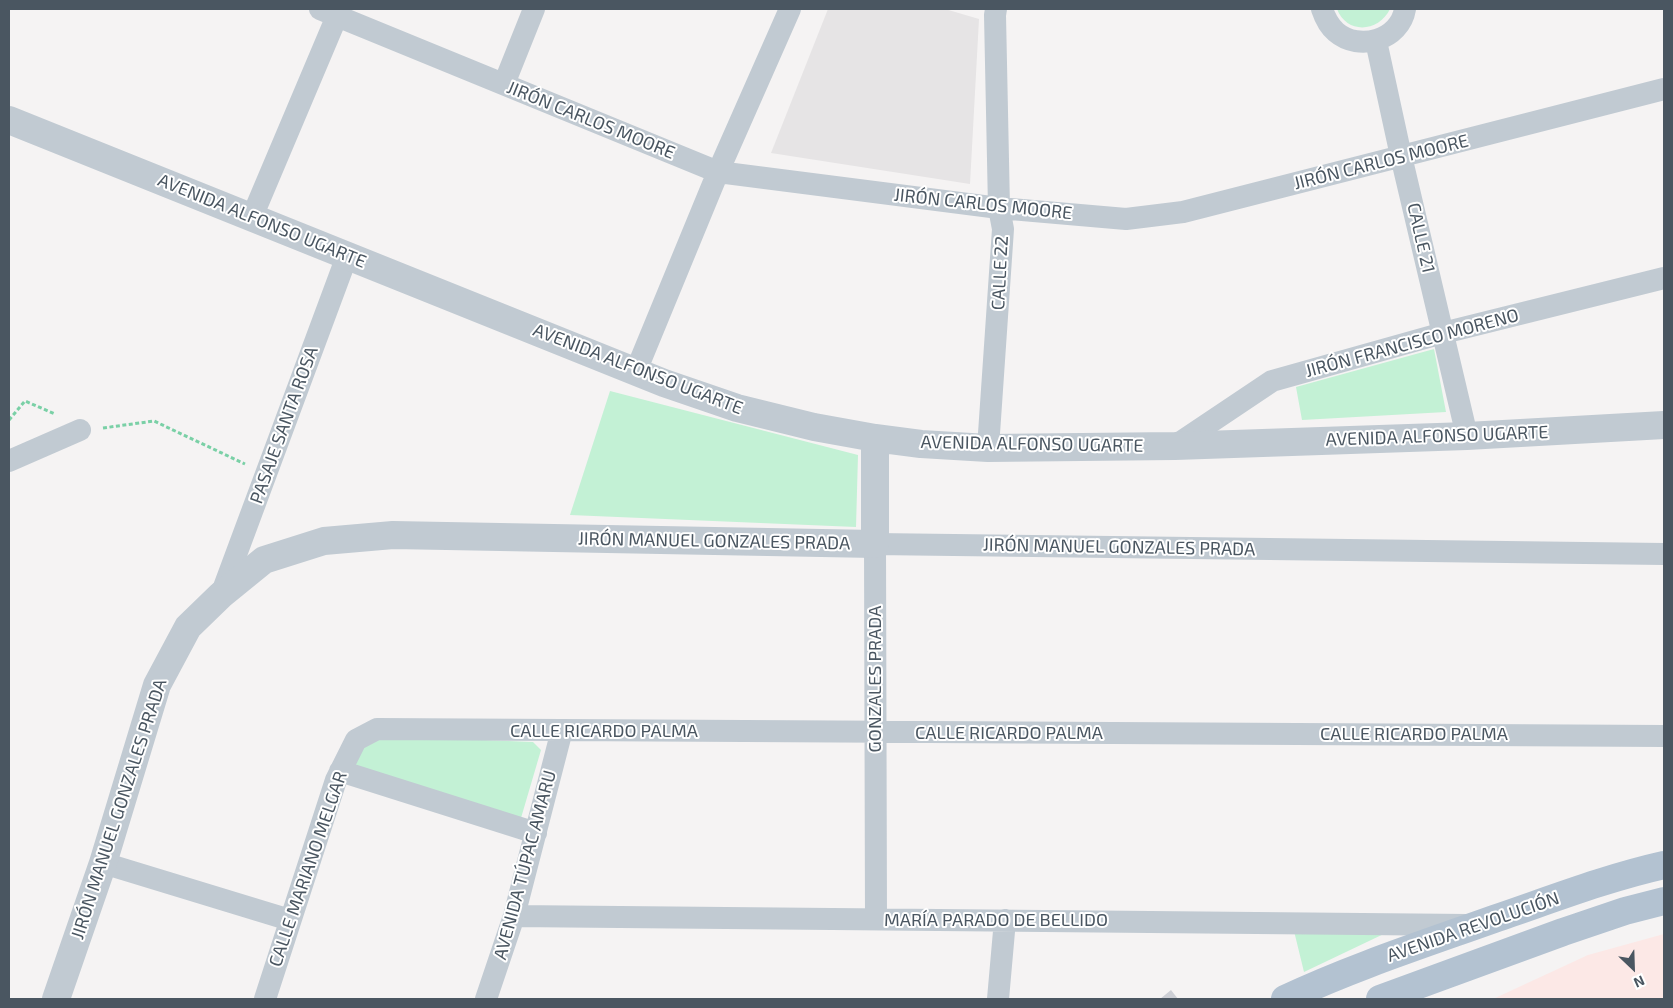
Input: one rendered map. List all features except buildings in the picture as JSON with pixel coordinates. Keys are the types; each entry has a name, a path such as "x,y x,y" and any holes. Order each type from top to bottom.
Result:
{"main road":[{"name":"AVENIDA REVOLUCIÓN","path":"1286,999 1380,960 1478,925 1598,884 1664,865"},
{"name":"AVENIDA REVOLUCIÓN","path":"1380,999 1564,932 1625,911 1664,901"}],"street":[{"path":"504,84 534,9"},
{"path":"636,371 718,172 790,9"},
{"name":"CALLE 22","path":"988,448 1003,228 999,208 996,9"},
{"path":"1322,9 1327,22 1336,32 1348,40 1362,42 1376,41 1389,34 1399,25 1405,9"},
{"path":"252,217 329,12"},
{"name":"JIRÓN CARLOS MOORE","path":"329,12 718,172 999,208 1126,219 1183,212 1664,90"},
{"name":"CALLE 21","path":"1376,41 1467,436"},
{"name":"AVENIDA ALFONSO UGARTE","path":"9,120 664,383 737,408 814,427 921,444 988,448 1175,446 1467,436 1664,425"},
{"name":"PASAJE SANTA ROSA","path":"221,594 347,256"},
{"name":"JIRÓN FRANCISCO MORENO","path":"1175,446 1272,381 1443,333 1664,278"},
{"path":"9,461 80,430"},
{"name":"GONZALES PRADA","path":"875,438 876,919"},
{"name":"JIRÓN MANUEL GONZALES PRADA","path":"56,999 103,863 157,685 188,627 221,594 264,560 324,541 385,536 1664,554"},
{"name":"CALLE RICARDO PALMA","path":"356,740 377,729 1664,736"},
{"name":"AVENIDA TÚPAC AMARU","path":"486,999 514,916 562,730"},
{"name":"CALLE MARIANO MELGAR","path":"264,999 336,780 356,740"},
{"path":"340,770 536,833"},
{"path":"103,863 290,920"},
{"name":"MARÍA PARADO DE BELLIDO","path":"514,916 1478,925"},
{"path":"998,999 1005,920"}],"path":[{"path":"9,420 25,401 62,417 80,430 154,422 266,474"}],"shaded area":[{"path":"828,9 945,9 979,19 970,184 771,153"},
{"path":"1664,934 1664,999 1493,999 1588,955"}],"green space":[{"path":"1337,9 1390,9 1385,17 1378,22 1371,26 1363,27 1348,23"},
{"path":"1434,349 1446,412 1302,420 1296,387"},
{"path":"610,391 858,455 856,527 570,515"},
{"path":"386,736 533,742 541,750 521,818 350,767 357,751"},
{"path":"1294,931 1390,931 1304,972"}]}
